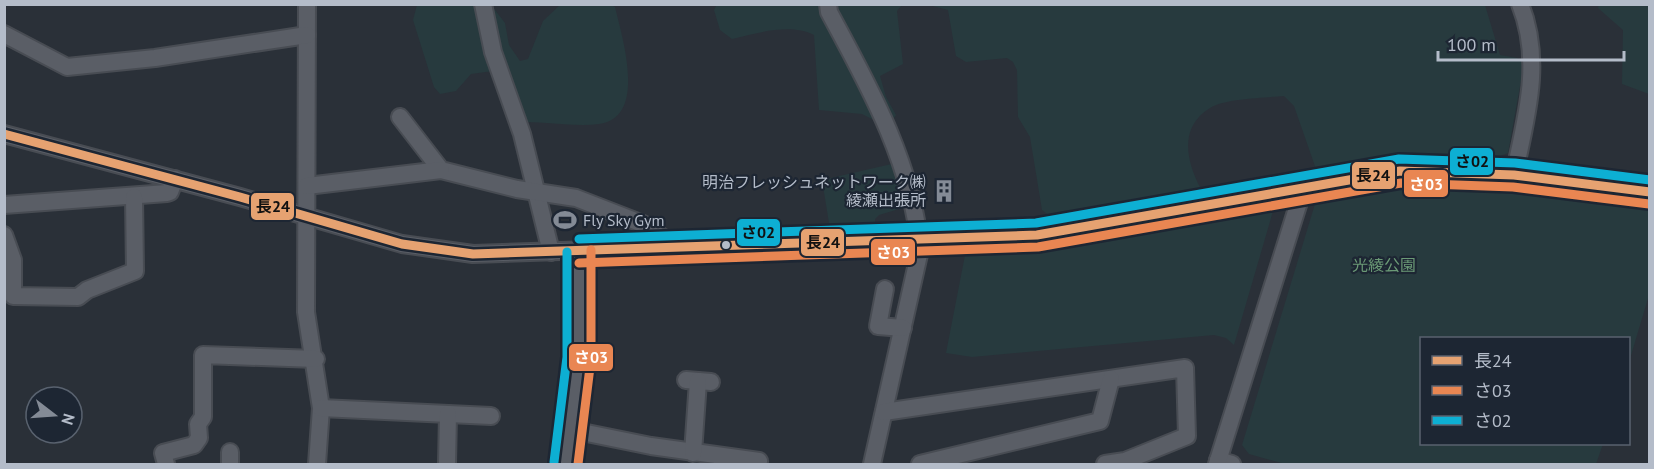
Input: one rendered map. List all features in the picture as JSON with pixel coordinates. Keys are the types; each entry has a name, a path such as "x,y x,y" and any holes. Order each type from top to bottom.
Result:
{"street":[{"path":"307,4 306,312 316,359 321,408 317,465"},
{"path":"483,4 493,52 522,134 534,192 551,252"},
{"path":"828,4 829,12 855,60 902,164 913,199 920,250 872,465"},
{"path":"1514,175 1533,70 1528,28 1520,4"},
{"path":"4,34 67,67 155,58 307,34"},
{"path":"400,117 441,170"},
{"path":"4,134 402,243 444,252 510,254 1001,237 1066,232 1304,186 1400,171 1514,175 1650,192"},
{"path":"307,186 441,170 534,192 576,198 643,224 662,237 664,247"},
{"path":"4,204 170,192 174,179"},
{"path":"1222,463 1304,186"},
{"path":"4,235 13,260 13,296 78,297 87,290 135,271 134,196"},
{"path":"566,465 572,430 581,336 579,251"},
{"path":"885,289 878,326 903,328"},
{"path":"166,465 163,453 194,445 199,438 198,424 203,417 203,355 316,359"},
{"path":"884,411 1185,368 1187,436 1126,463 1105,465"},
{"path":"920,465 1100,421 1111,379"},
{"path":"693,453 698,381"},
{"path":"321,408 491,416"},
{"path":"447,465 448,414"},
{"path":"572,430 693,453 759,461 758,465"}],"green space":[{"path":"717,4 902,5 897,11 903,64 880,76 886,97 896,115 891,122 880,123 862,114 819,110 814,35 805,31 784,29 732,39 720,30 714,10"},
{"path":"417,5 491,5 505,23 509,45 520,61 528,59 543,21 560,5 611,5 615,7 626,56 627,92 623,107 614,118 599,124 526,122 512,78 493,71 471,74 456,91 440,94 434,87 413,20"},
{"path":"929,5 1485,5 1500,55 1517,58 1524,64 1508,153 1487,161 1447,159 1316,169 1294,106 1284,96 1235,100 1210,108 1193,125 1188,144 1191,166 1200,187 1196,197 1054,219 1042,210 1030,137 1018,117 1017,70 1013,62 1007,58 966,62 956,56 948,10"},
{"path":"1599,5 1649,5 1649,94 1622,84 1623,30 1598,8"},
{"path":"896,163 909,206 879,215 875,219 875,225 830,229 822,180"},
{"name":"光綾公園","path":"1416,181 1649,204 1649,295 1630,359 1630,337 1420,337 1420,445 1603,445 1596,464 1285,464 1249,454 1242,445 1318,194 1378,182"},
{"path":"1276,201 1234,345 1226,338 1214,335 972,357 946,353 966,250 1026,248"}],"transit line":[{"name":"長24","path":"4,134 240,197 402,244 473,254 1037,235 1400,171 1514,175 1650,192"},
{"name":"さ02","path":"579,239 1036,223 1399,159 1515,163 1650,180"},
{"name":"さ03","path":"579,263 1038,247 1401,183 1513,187 1649,204"},
{"name":"さ03","path":"578,464 591,359 591,250"},
{"name":"さ02","path":"554,462 567,357 567,252"}],"place":[{"name":"明治フレッシュネットワーク㈱ 綾瀬出張所","path":"944,191"},
{"name":"Fly Sky Gym","path":"565,220"}]}
